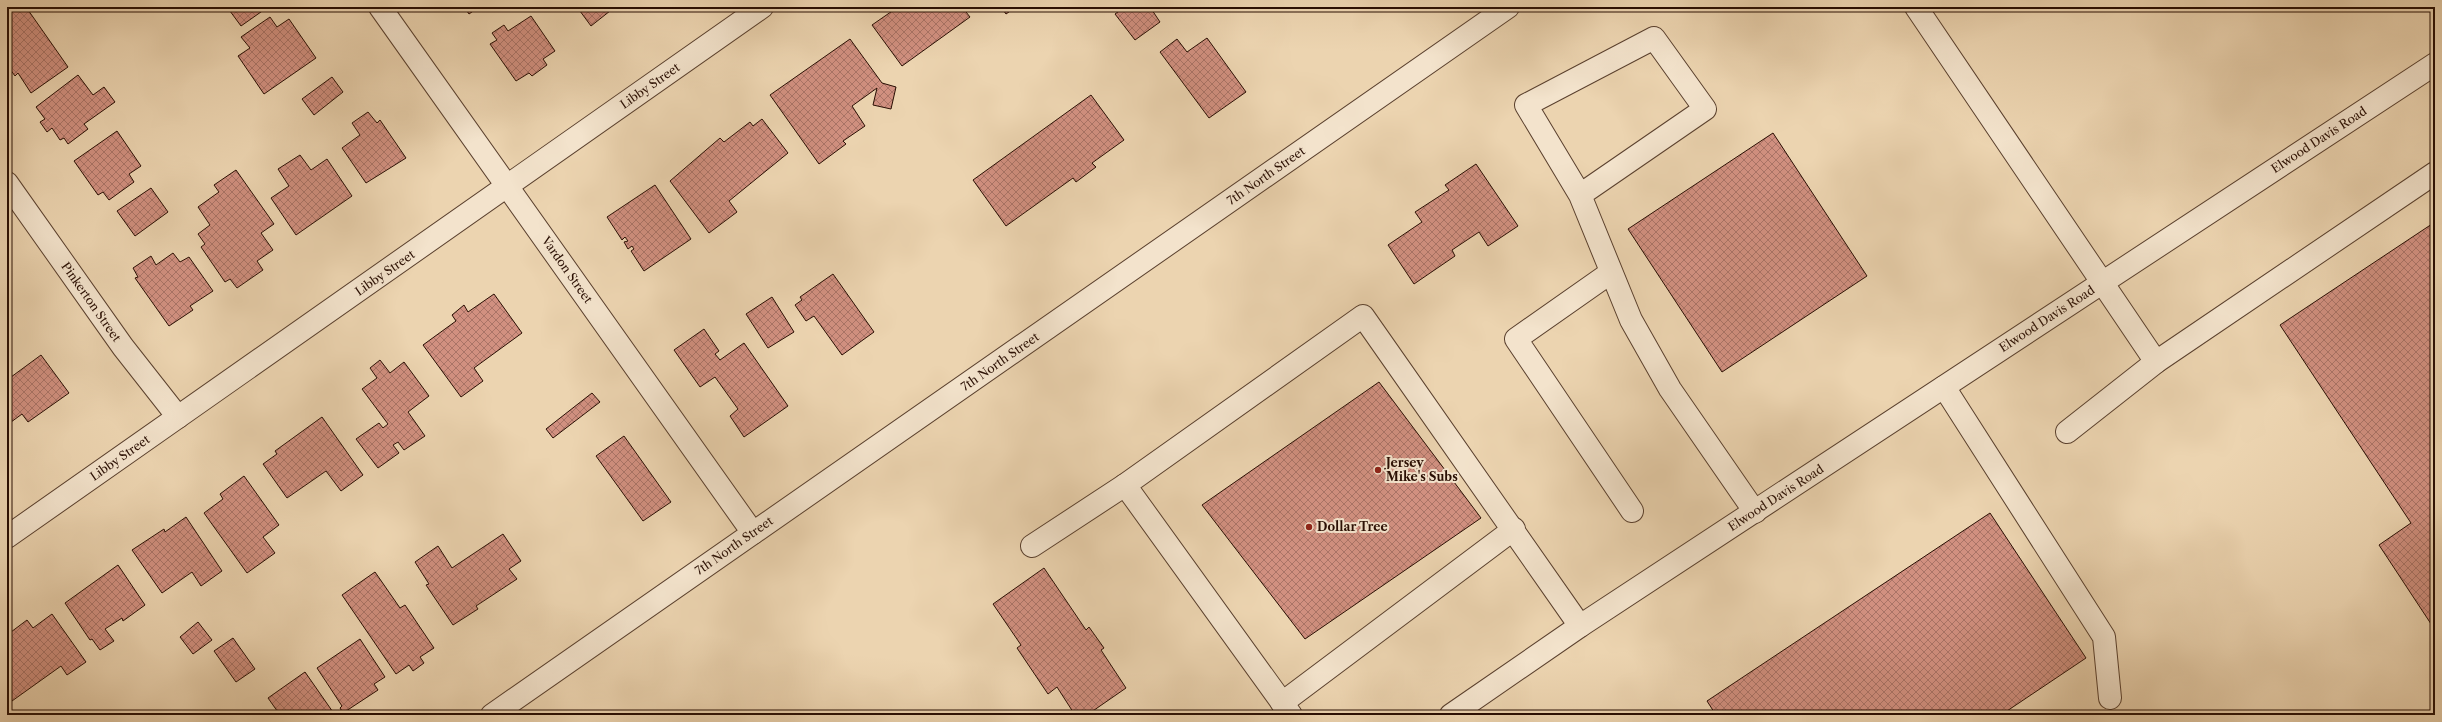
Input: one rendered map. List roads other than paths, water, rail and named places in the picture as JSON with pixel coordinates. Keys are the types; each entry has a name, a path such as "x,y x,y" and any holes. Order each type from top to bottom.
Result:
{"street":[{"name":"Vardon Street","path":"380,7 753,533"},
{"name":"Libby Street","path":"7,537 508,187 762,7"},
{"name":"7th North Street","path":"492,715 1508,7"},
{"name":"Elwood Davis Road","path":"1916,7 2103,282"},
{"path":"1580,194 1705,110 1654,38 1526,106 1580,194 1601,243 1610,273 1631,320 1670,389 1755,512"},
{"name":"Elwood Davis Road","path":"1450,715 1580,626 2435,64"},
{"path":"2067,432 2156,362 2435,173"},
{"name":"Pinkerton Street","path":"7,183 123,347 178,417"},
{"path":"1610,273 1516,339 1632,511"},
{"path":"2103,282 2156,362"},
{"path":"1032,546 1125,485 1363,316 1514,529 1580,626"},
{"path":"1944,387 2104,637 2110,698"},
{"path":"1125,485 1287,709 1514,529"}],"place":[{"name":"Jersey Mike's Subs","path":"1378,470"},
{"name":"Dollar Tree","path":"1309,527"}]}
